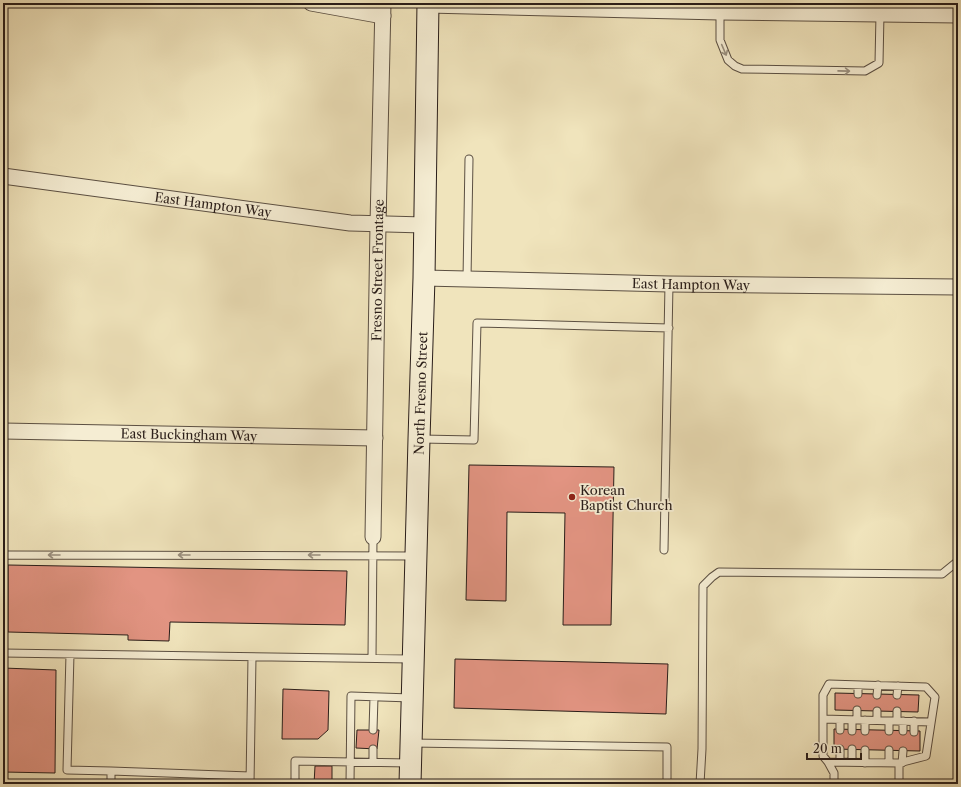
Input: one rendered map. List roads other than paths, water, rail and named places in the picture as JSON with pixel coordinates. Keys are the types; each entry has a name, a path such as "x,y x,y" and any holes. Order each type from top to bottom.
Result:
{"main road":[{"name":"North Fresno Street","path":"410,784 424,278 428,4"}],"street":[{"path":"311,3 383,9"},
{"path":"428,4 720,12 958,15"},
{"name":"Fresno Street Frontage","path":"373,537 383,9"},
{"name":"East Hampton Way","path":"3,176 350,223 424,225"},
{"name":"East Hampton Way","path":"424,278 669,284 958,288"},
{"name":"East Buckingham Way","path":"3,431 375,438"}],"lane":[{"path":"720,12 720,40 728,60 735,66 742,69 858,71 865,71 879,62 880,14"},
{"path":"467,279 469,159"},
{"path":"664,550 669,284"},
{"path":"419,439 474,440 477,323 669,328"},
{"path":"372,658 373,537"},
{"path":"3,557 8,555 416,556"},
{"path":"700,784 702,750 703,586 712,577 719,572 942,574 958,561"},
{"path":"3,653 413,659"},
{"path":"70,654 67,770 250,776"},
{"path":"250,784 252,656"},
{"path":"828,762 901,763 926,756 935,697 926,687 829,684 823,695 823,756 834,773 834,784"},
{"path":"858,685 858,694"},
{"path":"877,695 878,685"},
{"path":"897,695 898,686"},
{"path":"350,784 351,696 413,698"},
{"path":"373,730 374,697"},
{"path":"852,730 857,710"},
{"path":"877,711 877,720"},
{"path":"889,731 896,721 897,711"},
{"path":"823,719 931,722"},
{"path":"840,720 840,730"},
{"path":"865,720 865,731"},
{"path":"896,721 903,731"},
{"path":"914,721 914,732"},
{"path":"310,784 295,784 295,761 372,762 412,753 667,747 667,784"},
{"path":"372,748 372,762"},
{"path":"852,749 852,762"},
{"path":"840,750 840,762"},
{"path":"865,750 865,762"},
{"path":"889,750 889,763"},
{"path":"899,784 903,751"},
{"path":"913,751 913,760"},
{"path":"110,784 111,771"}],"place":[{"name":"Korean Baptist Church","path":"572,497"}]}
